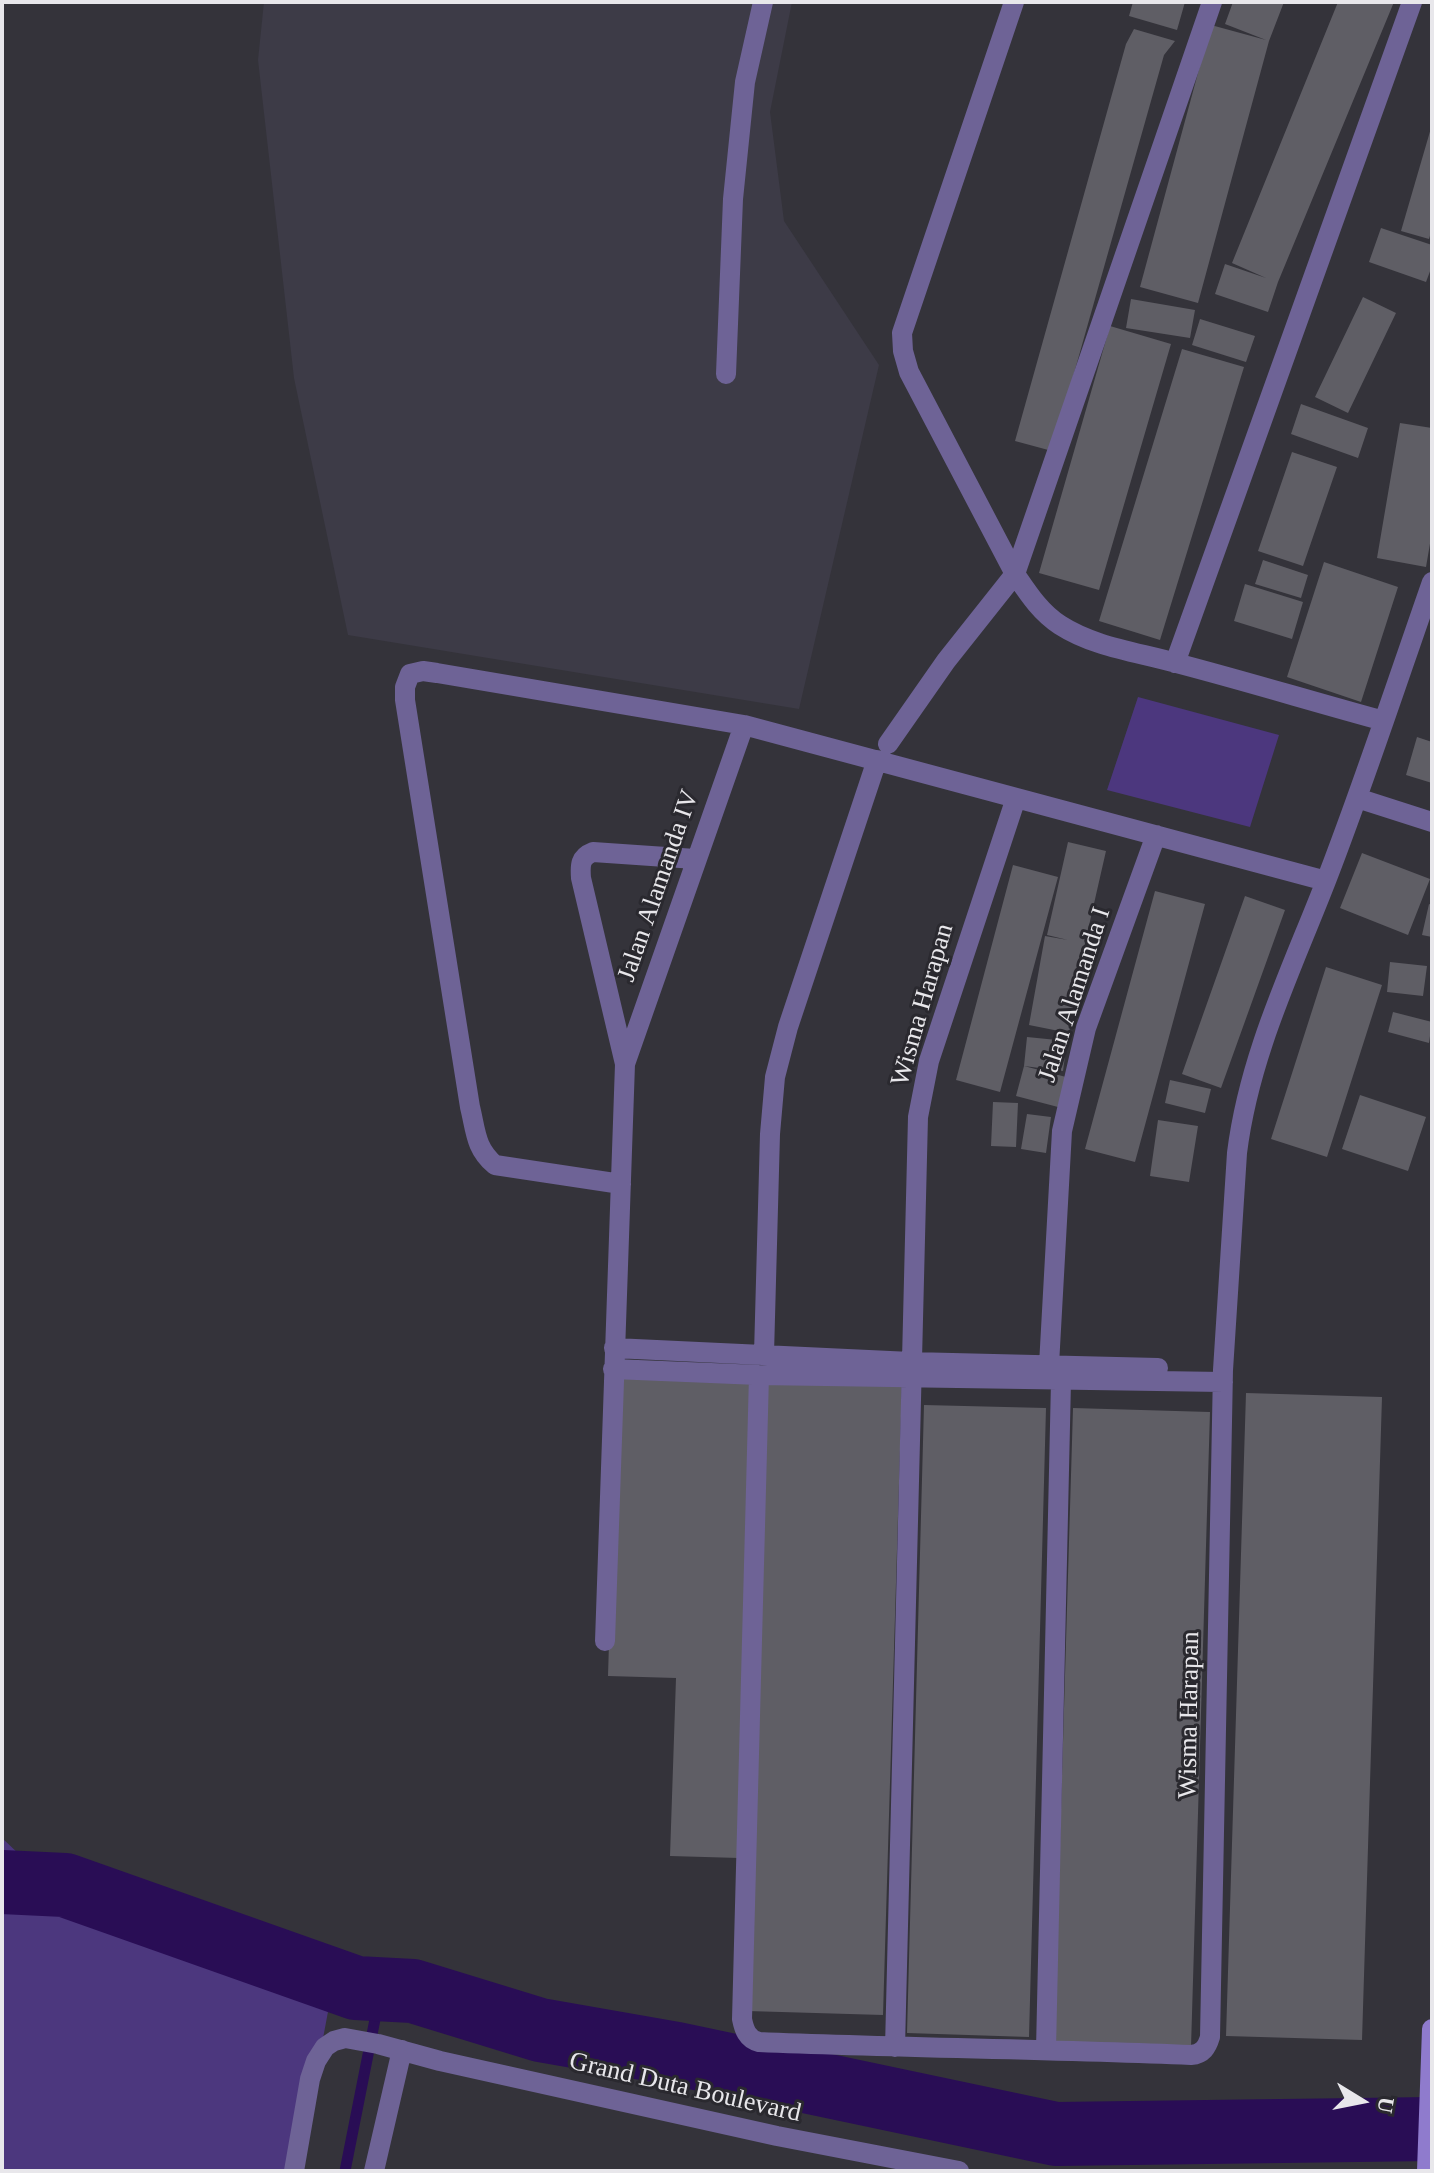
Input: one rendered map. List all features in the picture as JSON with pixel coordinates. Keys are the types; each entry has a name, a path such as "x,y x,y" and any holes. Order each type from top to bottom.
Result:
{"main road":[{"path":"1427,2171 1432,2029"}],"street":[{"path":"726,374 733,199 745,82 763,2"},
{"path":"1014,2 902,333 904,359 909,372 1015,574 1033,600 1057,623 1082,637 1384,721"},
{"path":"764,1354 770,1134 775,1077 788,1027 883,752 946,661 1015,574 1212,2"},
{"path":"1175,663 1412,2"},
{"name":"Wisma Harapan","path":"759,1375 742,2019 746,2034 755,2041 895,2047 1191,2055 1201,2052 1210,2037 1223,1376 1241,1117 1260,1046 1357,798 1432,582"},
{"path":"621,1184 495,1165 484,1156 479,1146 470,1107 405,700 405,687 410,674 423,671 437,673 883,752 1016,798 1326,881"},
{"name":"Jalan Alamanda IV","path":"625,1064 744,725"},
{"name":"Wisma Harapan","path":"895,2047 918,1117 929,1061 1016,798"},
{"path":"1357,798 1432,822"},
{"name":"Jalan Alamanda I","path":"1055,1373 1062,1131 1086,1028 1156,835"},
{"path":"605,1641 625,1064 581,878 581,860 593,852 695,859"},
{"path":"614,1358 764,1354 911,1370"},
{"path":"614,1358 759,1375 911,1370 1223,1376"},
{"path":"1046,2049 1055,1373"},
{"name":"Grand Duta Boulevard","path":"294,2171 316,2061 325,2047 345,2038 777,2136 959,2171"},
{"path":"374,2171 402,2050"}],"shaded area":[{"path":"264,2 792,2 770,112 784,221 879,365 799,709 348,635 294,378 258,60"},
{"path":"1138,697 1279,735 1250,827 1107,790"},
{"path":"2,1838 20,1855 337,1964 298,2171 2,2171"}],"building":[{"path":"1133,2 1185,2 1177,30 1129,16"},
{"path":"1233,2 1284,2 1269,41 1198,303 1140,287 1211,25 1266,40 1225,24"},
{"path":"1338,2 1394,2 1268,312 1215,294 1225,264 1266,278 1232,263"},
{"path":"1134,29 1175,41 1164,55 1052,451 1015,441 1126,44"},
{"path":"1431,128 1432,229 1429,239 1401,231"},
{"path":"1381,228 1432,245 1432,266 1426,282 1369,262"},
{"path":"1363,297 1396,313 1348,413 1315,397"},
{"path":"1131,299 1195,310 1190,338 1126,328"},
{"path":"1200,319 1255,336 1246,362 1192,345"},
{"path":"1110,326 1171,344 1099,590 1039,573"},
{"path":"1182,349 1244,367 1160,640 1099,621"},
{"path":"1301,404 1368,428 1358,458 1291,434"},
{"path":"1400,423 1432,428 1432,532 1426,567 1377,558"},
{"path":"1292,452 1337,467 1303,566 1258,551"},
{"path":"1263,560 1308,575 1301,598 1255,584"},
{"path":"1324,562 1398,587 1361,702 1287,677"},
{"path":"1245,584 1303,602 1292,639 1234,621"},
{"path":"1417,737 1432,742 1432,783 1406,775"},
{"path":"1068,842 1106,851 1069,1033 1029,1025 1045,936 1068,940 1047,935"},
{"path":"1362,853 1430,879 1408,935 1340,908"},
{"path":"1013,865 1058,877 1000,1092 956,1080"},
{"path":"1155,891 1205,904 1135,1162 1085,1149"},
{"path":"1245,896 1285,910 1221,1088 1182,1074"},
{"path":"1429,904 1432,905 1432,937 1422,935"},
{"path":"1390,962 1427,966 1423,996 1387,992"},
{"path":"1326,967 1382,985 1327,1157 1271,1139"},
{"path":"1393,1012 1432,1022 1429,1043 1388,1032"},
{"path":"1027,1037 1067,1041 1063,1071 1024,1066"},
{"path":"1024,1066 1066,1077 1058,1107 1016,1096"},
{"path":"1170,1080 1211,1089 1205,1113 1165,1103"},
{"path":"1360,1095 1426,1117 1408,1171 1342,1149"},
{"path":"993,1102 1018,1103 1016,1147 991,1146"},
{"path":"1027,1114 1051,1117 1046,1153 1021,1149"},
{"path":"1158,1120 1198,1126 1189,1182 1150,1176"},
{"path":"617,1377 754,1381 739,1858 670,1856 676,1678 608,1676"},
{"path":"766,1379 902,1383 883,2015 747,2011"},
{"path":"1246,1393 1382,1397 1362,2040 1226,2036"},
{"path":"924,1405 1046,1408 1029,2037 907,2033"},
{"path":"1073,1408 1210,1412 1191,2047 1054,2043"}],"waterway":[{"path":"2,1882 65,1885 356,1988 413,1991 540,2030 677,2054 1056,2134 1432,2129"},
{"path":"345,2171 381,1989"}]}
